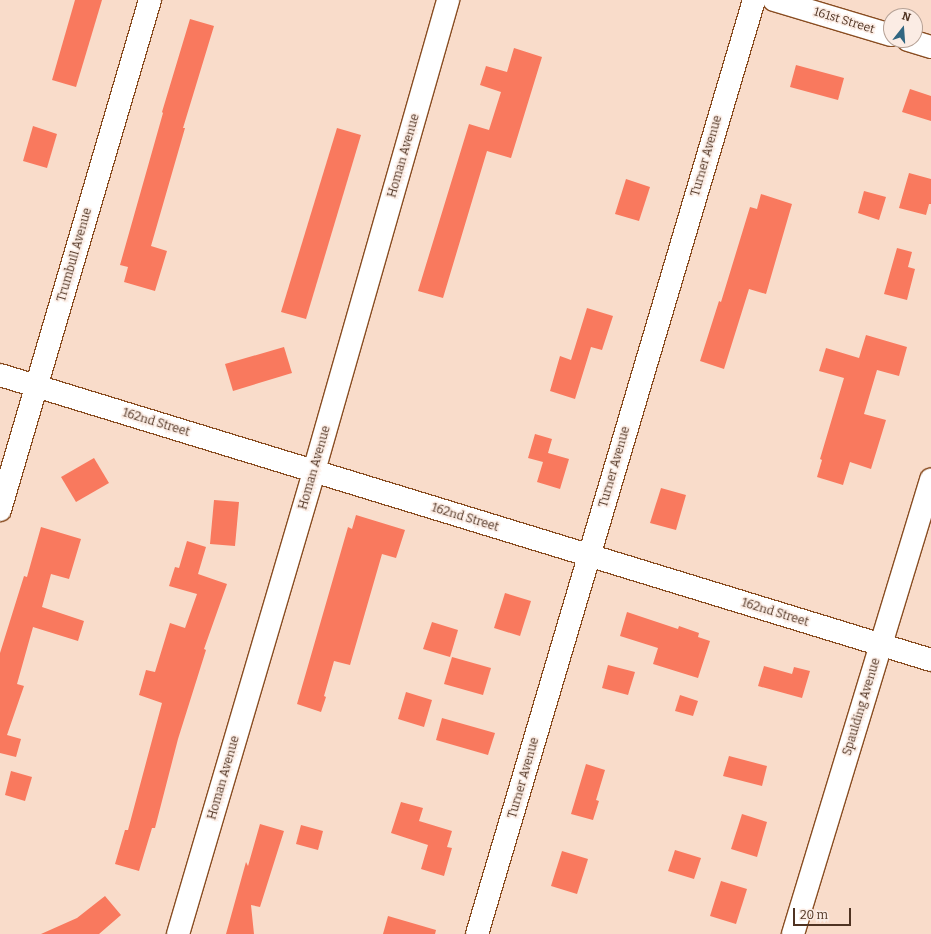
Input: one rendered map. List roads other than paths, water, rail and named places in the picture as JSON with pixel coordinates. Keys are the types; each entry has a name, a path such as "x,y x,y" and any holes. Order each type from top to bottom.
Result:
{"street":[{"name":"Trumbull Avenue","path":"0,510 150,0"},
{"name":"Homan Avenue","path":"178,934 314,472 448,0"},
{"name":"Turner Avenue","path":"477,934 754,0"},
{"name":"161st Street","path":"774,0 883,33"},
{"name":"162nd Street","path":"0,375 931,660"},
{"name":"Spaulding Avenue","path":"793,934 931,479"}]}
